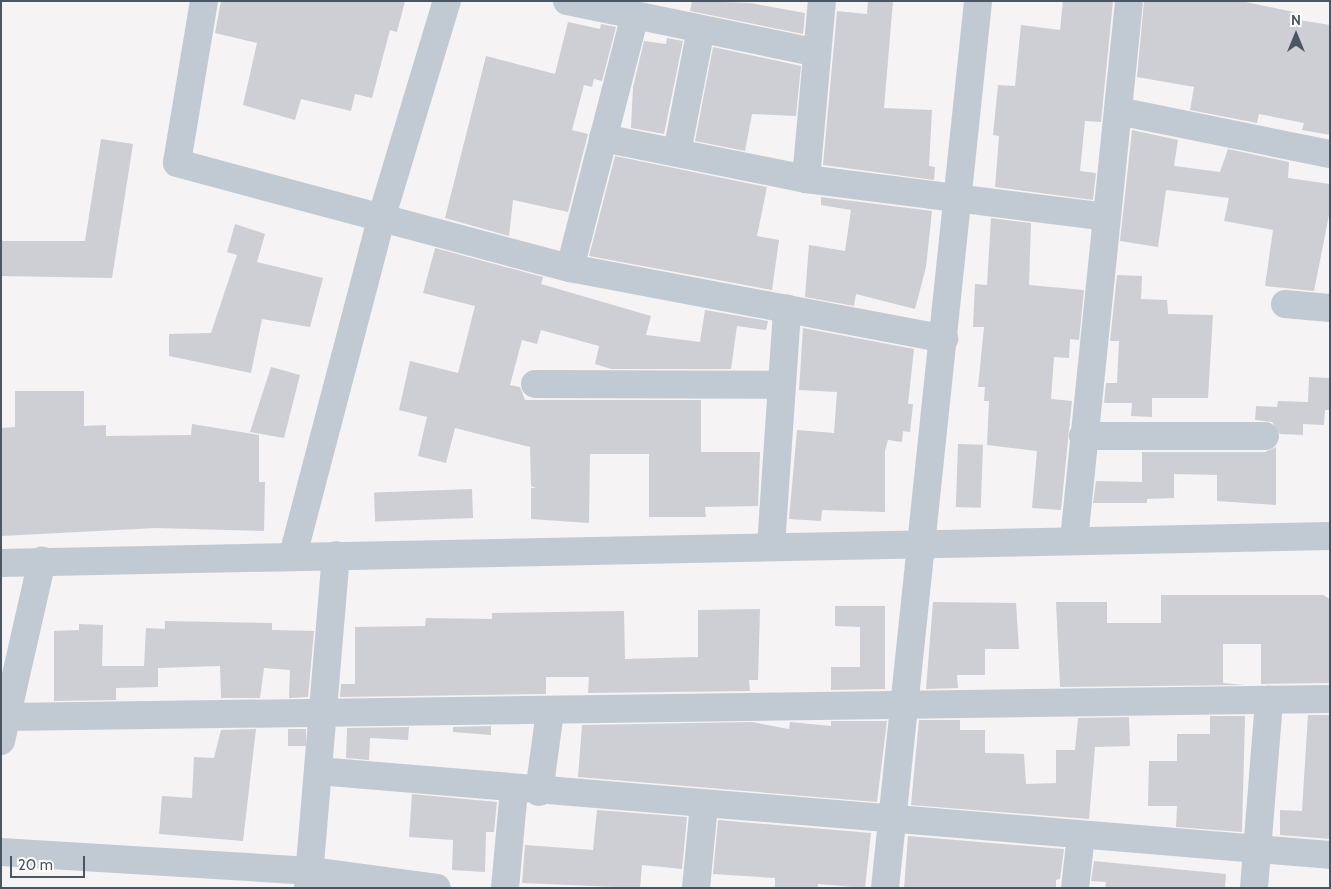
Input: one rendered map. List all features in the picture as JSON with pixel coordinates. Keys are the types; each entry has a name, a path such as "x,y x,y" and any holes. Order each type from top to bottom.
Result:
{"street":[{"path":"204,1 177,164 381,220 570,268 944,339"},
{"path":"293,555 381,220 447,1"},
{"path":"567,1 817,53"},
{"path":"806,179 822,1"},
{"path":"885,888 902,704 922,545 978,1"},
{"path":"1074,540 1105,216 1129,1"},
{"path":"570,268 634,15"},
{"path":"677,152 701,29"},
{"path":"1118,111 1330,154"},
{"path":"603,138 806,179 1105,216"},
{"path":"1285,304 1330,308"},
{"path":"771,546 779,386 787,309"},
{"path":"535,384 779,386"},
{"path":"1084,436 1265,436"},
{"path":"1,563 293,555 922,545 1074,540 1330,536"},
{"path":"309,880 336,555"},
{"path":"42,561 4,729 323,711 550,712 902,704 1330,699"},
{"path":"1254,888 1269,700"},
{"path":"505,888 527,791 550,712"},
{"path":"318,771 527,791 1330,855"},
{"path":"696,888 704,805"},
{"path":"1075,888 1081,835"},
{"path":"1,852 218,878 309,880 437,888"}],"building":[{"path":"221,1 405,1 397,32 390,30 372,98 355,94 351,111 301,99 295,120 243,105 257,43 215,33"},
{"path":"692,1 750,3 805,13 803,34 690,11"},
{"path":"868,1 893,1 884,108 932,110 929,166 935,167 934,180 823,165 837,11 867,14"},
{"path":"1063,1 1113,1 1101,122 1085,121 1080,171 1096,173 1093,200 995,187 999,136 993,135 998,85 1015,86 1021,25 1060,30"},
{"path":"1144,1 1241,1 1294,12 1293,19 1330,25 1330,135 1302,130 1304,123 1259,114 1257,123 1190,110 1194,87 1137,77"},
{"path":"568,22 600,29 601,24 616,27 602,81 594,79 592,87 584,85 572,130 588,134 568,212 513,200 509,236 445,218 486,56 555,74"},
{"path":"667,38 683,41 664,134 631,128 633,87 644,41 666,44"},
{"path":"713,47 801,66 796,116 752,114 745,151 695,141"},
{"path":"1132,130 1178,140 1174,166 1220,172 1228,149 1289,162 1288,178 1330,184 1330,210 1314,291 1265,286 1273,230 1224,221 1229,198 1166,190 1158,247 1120,241"},
{"path":"101,139 133,144 112,278 1,276 1,241 85,241"},
{"path":"615,156 767,187 757,236 779,240 772,290 589,256"},
{"path":"821,197 932,211 926,267 915,309 856,294 854,306 805,297 809,245 845,251 851,210 821,205"},
{"path":"991,218 1031,223 1029,285 1084,290 1079,340 1070,339 1069,358 1054,357 1051,399 1072,401 1061,510 1032,508 1037,451 987,445 989,401 984,401 985,387 978,387 984,327 973,327 975,284 987,285"},
{"path":"235,224 265,234 257,262 323,278 310,327 262,319 251,373 169,356 169,334 211,333 237,255 227,252"},
{"path":"435,248 543,277 541,284 651,316 646,335 700,342 705,310 768,321 766,330 737,326 731,369 611,369 595,364 599,346 541,330 537,344 522,340 510,385 520,387 525,400 701,400 701,452 760,452 758,506 705,507 706,517 649,517 649,454 590,454 589,523 531,519 531,488 536,488 531,486 530,447 455,428 446,463 418,456 427,417 399,410 410,361 458,373 475,306 423,293"},
{"path":"1117,275 1142,276 1141,299 1167,300 1168,314 1213,315 1208,398 1152,398 1152,417 1131,416 1132,403 1104,403 1106,383 1117,383 1119,341 1110,341"},
{"path":"803,328 914,349 908,404 913,404 910,432 903,431 902,442 888,440 885,451 885,512 822,510 821,521 789,519 797,430 834,433 837,392 799,390"},
{"path":"271,367 300,375 284,438 250,432"},
{"path":"1309,377 1330,378 1330,410 1325,410 1324,425 1303,424 1303,435 1280,434 1272,422 1255,420 1256,406 1277,407 1278,401 1308,402"},
{"path":"15,391 84,391 84,426 106,425 106,436 191,435 192,424 259,435 259,482 265,482 264,531 156,528 1,536 1,428 15,427"},
{"path":"958,444 983,445 981,508 956,507"},
{"path":"1276,447 1276,505 1217,501 1217,475 1174,474 1174,498 1147,499 1147,503 1093,503 1096,481 1142,482 1142,452 1265,452"},
{"path":"472,489 473,518 375,521 374,492"},
{"path":"1161,595 1323,595 1330,599 1330,683 1261,684 1261,644 1223,644 1223,683 1245,685 1060,687 1056,602 1107,602 1107,623 1161,623"},
{"path":"933,602 1016,603 1019,649 985,649 985,675 957,675 958,688 926,689"},
{"path":"835,606 885,606 885,689 831,690 831,667 860,667 860,627 835,626"},
{"path":"760,609 758,680 749,680 750,691 588,693 589,677 546,677 546,694 340,697 341,684 355,684 355,627 425,626 426,618 492,619 492,613 624,611 625,659 698,657 698,610"},
{"path":"165,621 272,623 272,630 314,631 308,697 289,698 290,670 264,668 260,698 221,698 220,666 158,668 158,687 116,688 116,700 54,701 54,631 79,630 79,624 103,625 102,666 144,666 146,628 165,629"},
{"path":"1308,715 1330,715 1330,839 1280,835 1280,810 1302,811"},
{"path":"1210,716 1245,716 1242,832 1176,827 1177,806 1148,806 1149,761 1177,761 1177,734 1210,734"},
{"path":"1129,717 1130,746 1095,747 1089,819 911,805 919,720 960,720 960,730 985,730 985,753 1024,754 1026,784 1056,783 1056,750 1075,750 1078,718"},
{"path":"831,721 887,721 877,802 578,777 582,725 752,722 789,729 790,722 831,726"},
{"path":"491,726 491,735 453,732 453,727"},
{"path":"409,727 408,740 370,738 369,760 346,758 347,728"},
{"path":"256,729 243,841 159,834 162,796 192,798 194,757 214,758 221,730"},
{"path":"288,729 306,729 306,746 288,746"},
{"path":"412,794 497,802 494,832 486,832 485,872 452,870 453,840 409,837"},
{"path":"597,810 687,817 682,869 642,865 640,888 522,883 525,845 593,850"},
{"path":"718,820 871,833 865,888 818,884 818,888 775,888 775,878 713,874"},
{"path":"908,836 1064,849 1060,879 1056,880 1056,888 904,888"},
{"path":"1094,861 1226,874 1225,888 1105,888 1106,882 1091,881"}]}
